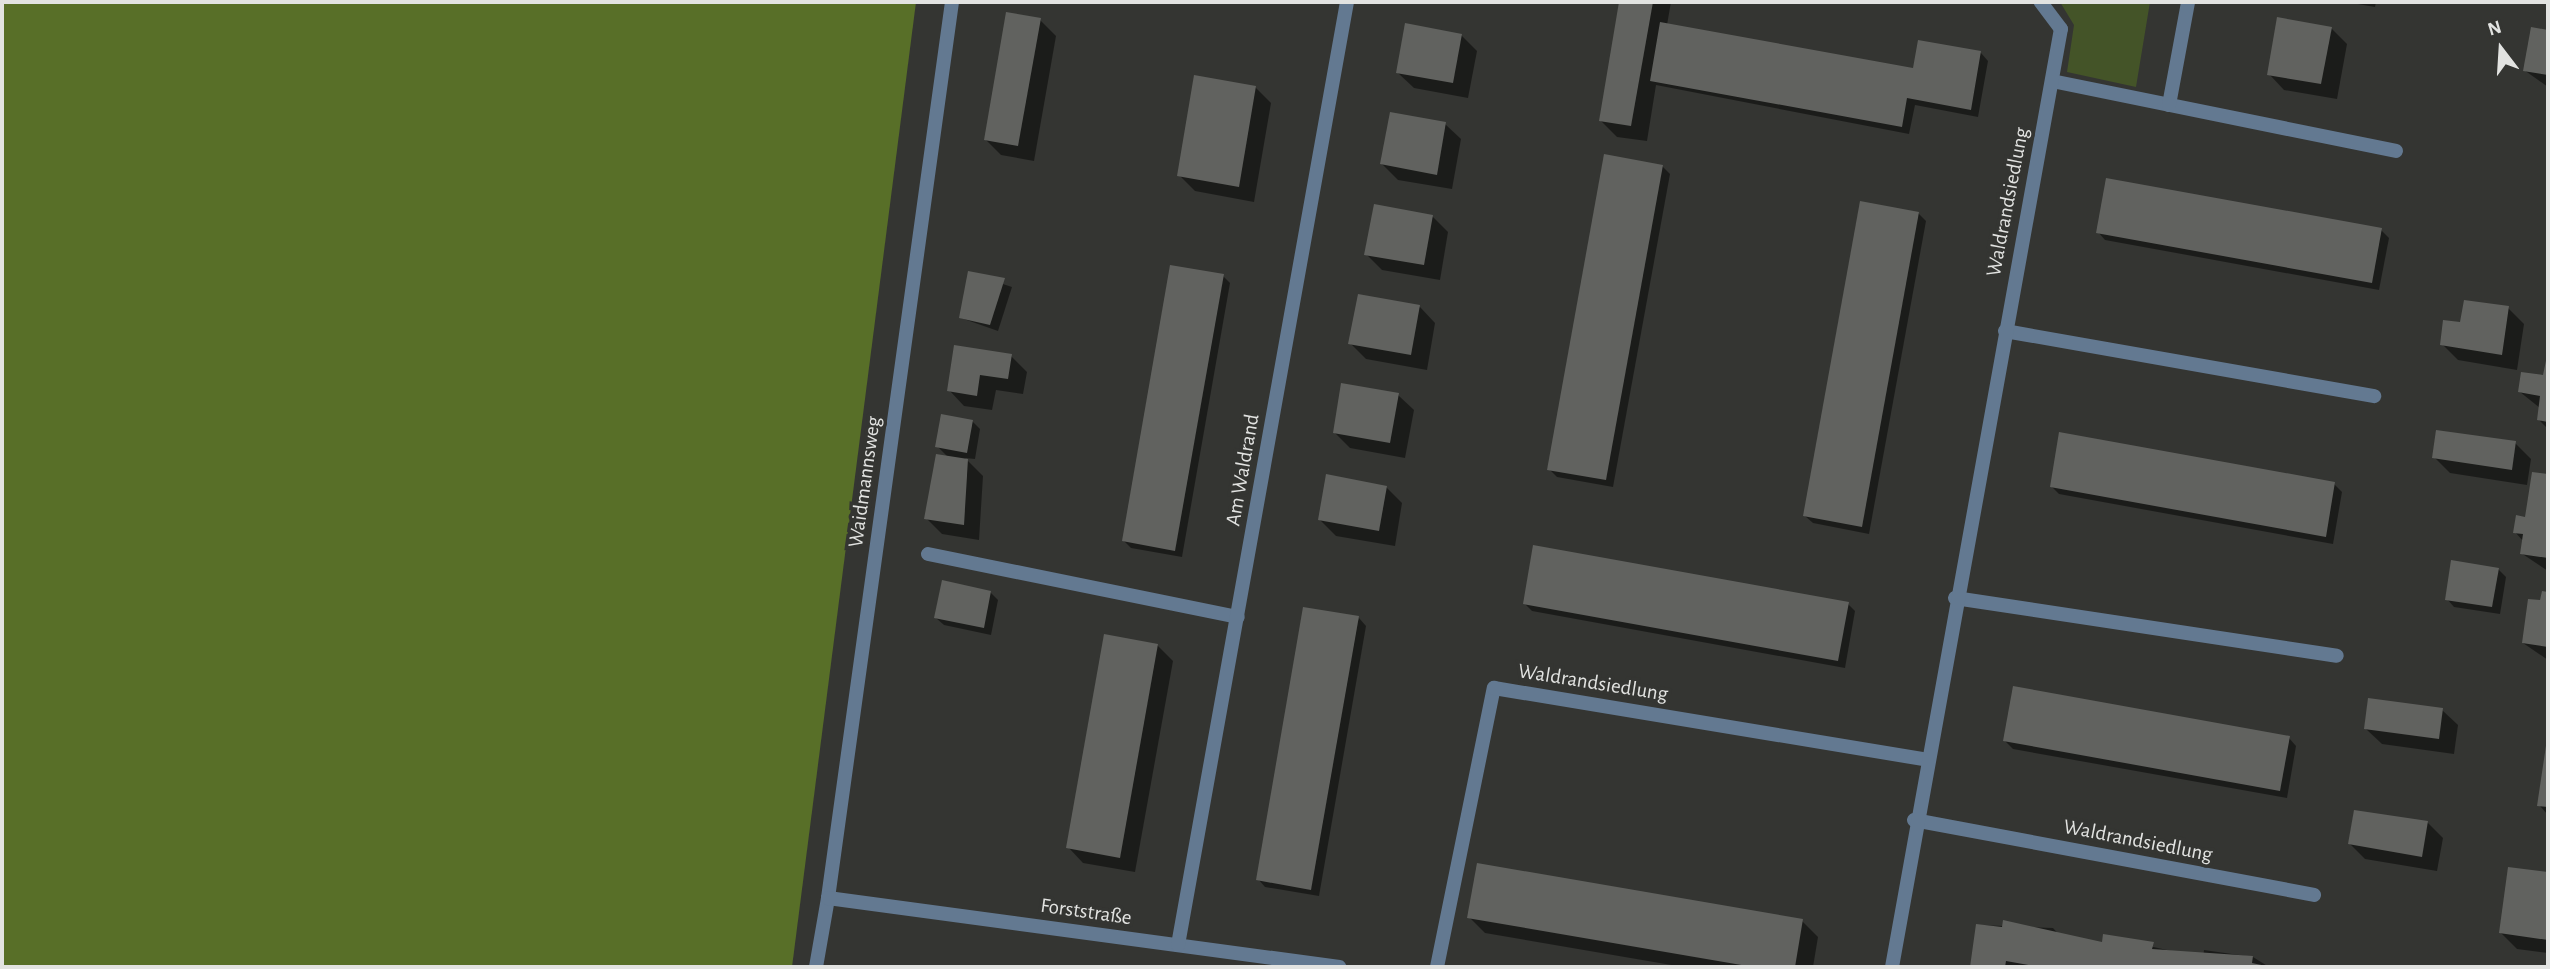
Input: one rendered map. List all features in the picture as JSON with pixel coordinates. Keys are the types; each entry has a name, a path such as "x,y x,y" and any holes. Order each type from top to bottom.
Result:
{"street":[{"name":"Waidmannsweg","path":"816,967 828,898 952,2"},
{"name":"Am Waldrand","path":"1178,945 1347,2"},
{"name":"Waldrandsiedlung","path":"1892,967 1925,758 2062,29 2041,2"},
{"path":"2169,105 2188,2"},
{"path":"2052,81 2396,151"},
{"path":"2005,331 2374,396"},
{"path":"928,554 1238,617"},
{"path":"1955,598 2337,656"},
{"name":"Waldrandsiedlung","path":"1437,967 1494,688 1925,758"},
{"name":"Waldrandsiedlung","path":"1914,820 2314,895"},
{"name":"Forststraße","path":"828,898 1339,967"}],"green space":[{"path":"2,2 916,2 792,967 2,967"},
{"path":"2060,2 2150,2 2136,87 2067,72 2074,25"}],"building":[{"path":"1619,2 1653,2 1631,126 1599,121"},
{"path":"1006,12 1041,18 1018,146 984,140"},
{"path":"2277,17 2332,27 2321,84 2267,75"},
{"path":"1660,22 1913,68 1918,40 1981,51 1971,110 1907,98 1902,127 1650,81"},
{"path":"1405,23 1462,34 1453,83 1396,73"},
{"path":"2531,27 2548,30 2548,75 2523,71"},
{"path":"1194,75 1256,86 1239,187 1177,176"},
{"path":"1390,112 1446,122 1437,175 1380,164"},
{"path":"1604,154 1663,165 1606,480 1547,470"},
{"path":"2106,178 2382,228 2372,283 2096,233"},
{"path":"1860,201 1919,212 1862,527 1803,516"},
{"path":"1374,204 1433,215 1424,265 1364,255"},
{"path":"1170,265 1224,274 1175,551 1122,541"},
{"path":"968,271 1005,278 990,325 959,318"},
{"path":"1358,294 1420,305 1411,355 1348,344"},
{"path":"2464,300 2509,306 2502,355 2440,345 2443,320 2460,322"},
{"path":"954,345 1012,354 1008,379 980,375 977,396 947,391"},
{"path":"2548,351 2548,422 2537,420 2540,396 2518,392 2521,372 2543,375"},
{"path":"1341,383 1399,393 1390,443 1333,433"},
{"path":"941,414 973,420 967,453 935,447"},
{"path":"2436,430 2516,441 2512,470 2432,458"},
{"path":"2059,432 2335,482 2326,537 2050,487"},
{"path":"936,454 968,459 964,525 924,519"},
{"path":"2532,472 2548,474 2548,558 2520,554 2523,534 2513,533 2516,515 2525,517"},
{"path":"1326,474 1387,486 1379,531 1318,520"},
{"path":"1533,545 1849,602 1838,661 1523,604"},
{"path":"2451,560 2499,568 2492,607 2445,600"},
{"path":"942,580 991,591 984,628 934,618"},
{"path":"2542,591 2548,592 2548,647 2522,643 2528,599 2540,600"},
{"path":"1303,607 1359,616 1311,890 1256,880"},
{"path":"1104,634 1158,644 1120,858 1066,848"},
{"path":"2013,686 2290,736 2280,791 2003,741"},
{"path":"2368,698 2443,708 2439,739 2364,729"},
{"path":"2548,739 2548,807 2537,806"},
{"path":"2354,810 2428,821 2422,857 2348,844"},
{"path":"1477,863 1803,919 1795,967 1753,967 1467,918"},
{"path":"2508,867 2548,872 2548,940 2499,933"},
{"path":"2003,920 2102,942 2103,934 2154,942 2152,949 2253,956 2252,963 2271,967 2039,967 2006,961 2005,967 1970,967 1976,924 2002,927"}]}
